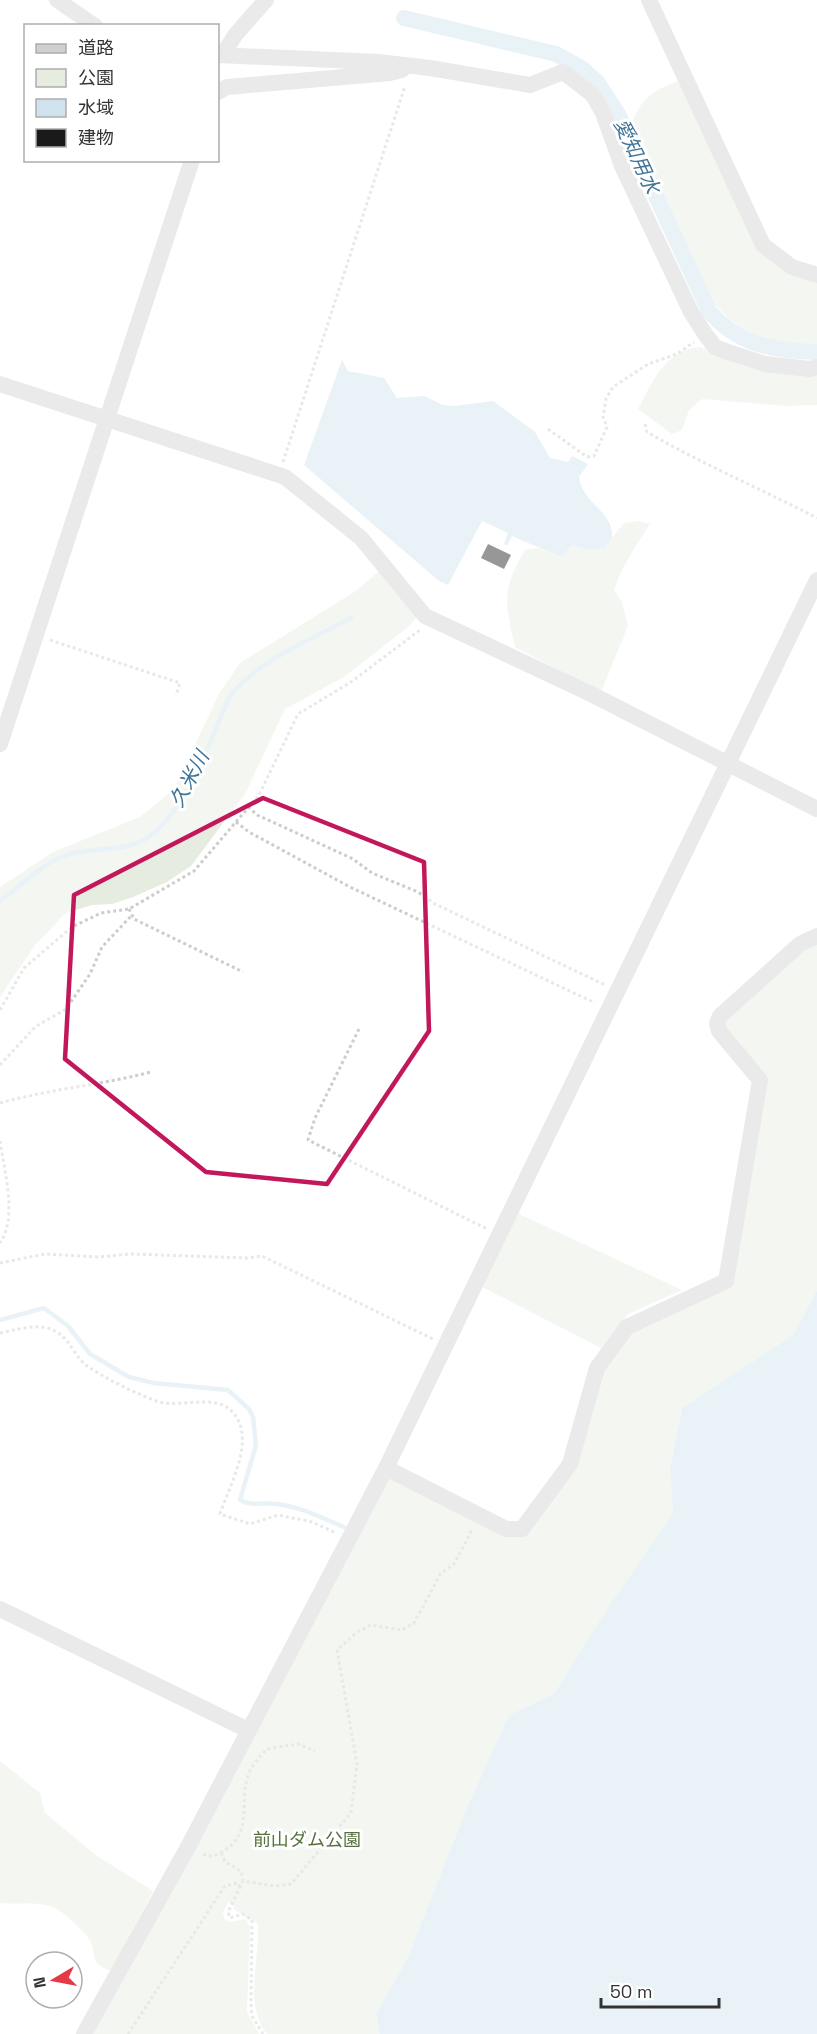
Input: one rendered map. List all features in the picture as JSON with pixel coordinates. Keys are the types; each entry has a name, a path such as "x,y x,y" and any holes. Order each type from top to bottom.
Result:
{"street":[{"path":"57,0 92,24"},
{"path":"220,55 266,0"},
{"path":"650,0 763,245 792,267 817,275"},
{"path":"220,55 378,62 430,68 530,85 562,72 593,96 603,112 622,166 691,312 715,346 765,363 817,368"},
{"path":"219,91 227,87 390,73 411,67"},
{"path":"0,744 191,162"},
{"path":"0,384 279,475 302,488 361,538 425,616 433,621 590,693 817,808"},
{"path":"84,2034 188,1847 386,1468 817,580"},
{"path":"386,1468 506,1529 522,1529 570,1464 597,1368 627,1327 726,1281 760,1080 719,1031 717,1023 720,1016 800,944 817,936"},
{"path":"0,1609 248,1730"}],"path":[{"path":"279,475 411,67"},
{"path":"548,429 587,457 594,456 607,427 603,417 606,399 613,387 648,364 677,354 705,334"},
{"path":"645,424 647,432 688,456 760,488 817,518"},
{"path":"0,1010 24,968 72,927 101,913 129,909 194,871 259,795 298,714 351,682 433,621"},
{"path":"35,637 180,683 176,696"},
{"path":"248,807 257,815 353,859 372,873 418,892 435,904 617,991"},
{"path":"236,822 249,832 350,887 608,1010"},
{"path":"129,909 134,919 243,972"},
{"path":"0,1065 35,1027 66,1009 90,974 102,947 132,915"},
{"path":"359,1029 315,1118 308,1140 499,1234"},
{"path":"0,1103 68,1086 112,1082 151,1072"},
{"path":"0,1141 8,1214 5,1232 0,1243"},
{"path":"0,1263 45,1254 99,1257 131,1254 247,1258 262,1256 446,1346"},
{"path":"0,1333 39,1326 47,1327 62,1335 85,1364 127,1389 158,1401 218,1402 234,1414 242,1437 240,1453 220,1514 250,1524 270,1515 296,1517 348,1540"},
{"path":"243,1881 275,1886 291,1884 351,1813 357,1764 337,1650 357,1632 371,1625 402,1630 414,1623 441,1574 454,1564 479,1516"},
{"path":"188,1847 207,1856 221,1853 239,1834 245,1820 245,1788 248,1773 267,1749 284,1744 298,1744 315,1752"},
{"path":"221,1853 225,1862 241,1871 243,1881 228,1912 230,1918 243,1914 252,1920 252,2016 264,2034"},
{"path":"128,2034 225,1886 238,1883 240,1887"}],"highlighted area":[{"path":"263,798 424,862 429,1031 327,1184 206,1172 65,1059 74,895"}],"green space":[{"path":"679,81 751,230 817,282 817,347 767,339 753,334 729,318 705,291 631,127 638,109 648,97 661,88"},
{"path":"699,347 744,360 817,372 817,405 785,406 702,399 689,410 682,430 672,434 638,409 661,369 678,354 687,349"},
{"path":"639,521 650,524 625,565 614,590 622,602 628,626 601,692 515,647 507,597 512,576 525,550 538,548 561,557 573,545 590,550 604,548 624,523"},
{"path":"379,571 419,615 407,628 344,677 285,709 245,794 191,866 167,882 133,897 112,904 92,905 66,913 35,945 0,997 0,887 53,852 140,817 174,789 220,692 240,663 356,591"},
{"name":"前山ダム公園","path":"817,942 817,1290 793,1335 682,1408 670,1467 673,1513 605,1612 554,1694 509,1715 466,1810 407,1959 376,2014 380,2034 267,2034 260,2022 254,1996 258,1924 233,1909 234,1906 228,1902 223,1913 225,1920 230,1922 246,1919 250,1927 247,2012 259,2034 93,2034 388,1480 393,1478 506,1534 573,1468 602,1370 630,1330 732,1284 763,1085 722,1023 795,958"},
{"path":"517,1213 682,1290 628,1314 601,1348 482,1287"},
{"path":"0,1761 40,1793 45,1813 97,1856 153,1891 111,1971 99,1965 87,1936 58,1910 41,1905 0,1903"}],"water":[{"path":"342,360 348,371 384,378 397,398 424,396 443,405 455,406 493,401 535,432 550,458 568,462 572,456 588,464 579,477 581,486 585,494 608,520 612,538 604,548 590,550 573,545 561,557 512,536 507,546 504,544 508,533 482,521 448,585 439,581 304,465"},
{"path":"817,1290 817,2034 380,2034 376,2014 407,1959 466,1810 509,1715 554,1694 605,1612 673,1513 670,1467 682,1408 793,1335"}],"building":[{"path":"488,544 511,555 504,569 481,558"}],"waterway":[{"name":"愛知用水","path":"404,18 556,54 583,69 598,83 618,114 709,311 732,332 758,344 786,350 817,352"},
{"name":"久米川","path":"0,901 55,860 82,851 131,845 155,832 170,817 194,777 230,696 256,671 271,661 351,618"},
{"path":"0,1320 44,1308 68,1326 90,1354 129,1377 154,1383 228,1390 249,1409 253,1417 256,1445 240,1500 294,1508 344,1527"}]}
